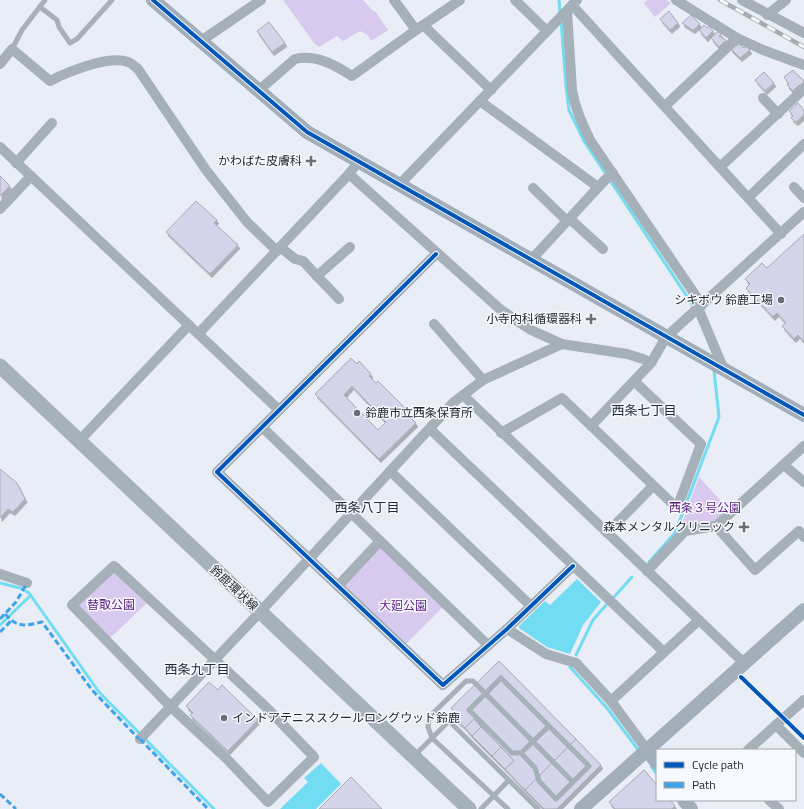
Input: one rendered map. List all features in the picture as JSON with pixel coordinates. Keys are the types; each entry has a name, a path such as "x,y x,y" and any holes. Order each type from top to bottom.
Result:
{"main road":[{"name":"鈴鹿環状線","path":"0,366 469,809"}],"street":[{"path":"152,0 307,132 804,415"},
{"path":"201,41 261,0"},
{"path":"394,0 420,28 491,90"},
{"path":"515,0 547,31"},
{"path":"676,0 737,38 763,50 804,65"},
{"path":"742,0 804,33"},
{"path":"768,15 786,0"},
{"path":"258,91 295,59 299,58 312,58 323,61 352,76 420,28 455,1"},
{"path":"400,184 567,10"},
{"path":"567,10 665,106 781,234"},
{"path":"567,10 574,102 590,140 613,173 698,309 724,370"},
{"path":"665,106 737,38"},
{"path":"0,64 12,49 50,81 106,60 129,62 138,69 206,170 247,222 278,249 294,259 303,261 339,299"},
{"path":"720,167 804,89"},
{"path":"763,98 778,114"},
{"path":"480,101 602,183"},
{"path":"16,163 52,123"},
{"path":"749,197 804,144"},
{"path":"0,147 279,410"},
{"path":"198,333 349,174 359,161"},
{"path":"531,260 613,173"},
{"path":"349,174 435,250 436,254 501,310 531,330 562,344 627,354 643,359 652,364"},
{"path":"0,209 31,176"},
{"path":"533,188 603,250"},
{"path":"794,188 804,198"},
{"path":"591,426 652,364 666,337 804,212"},
{"path":"318,276 350,246"},
{"path":"436,254 217,472 443,685 507,629 573,566"},
{"path":"434,324 483,380"},
{"path":"79,441 189,325"},
{"path":"143,735 310,559 454,402 483,380 562,344"},
{"path":"501,433 562,398 677,508 701,444 634,382"},
{"path":"463,395 501,433 744,663"},
{"path":"262,427 488,645"},
{"path":"430,429 664,652"},
{"path":"647,571 685,532 716,526 804,446"},
{"path":"784,465 804,482"},
{"path":"390,471 531,606"},
{"path":"607,533 653,486"},
{"path":"716,526 755,570 802,531"},
{"path":"338,586 380,541"},
{"path":"114,566 214,660 267,708 314,757 268,802 226,758 170,707 72,606 114,566"},
{"path":"0,574 27,583"},
{"path":"581,809 804,610"},
{"path":"611,700 699,620"},
{"path":"507,629 546,654 576,663 611,700 642,754 656,762"},
{"path":"749,749 804,700"},
{"path":"776,725 804,753"},
{"path":"770,801 779,809"}],"lane":[{"path":"12,49 22,30 45,0"},
{"path":"40,7 57,20 70,43 77,39 112,0"},
{"path":"521,753 536,768 539,781 556,799 589,766 549,726 501,678 469,710 512,753 521,753 549,726"},
{"path":"508,809 432,738 428,727 429,717 466,682 473,681 573,782"},
{"path":"413,757 449,722 538,809"},
{"path":"481,809 508,781"}],"green space":[{"path":"283,0 363,0 373,11 375,11 388,30 371,41 368,35 360,31 343,41 337,36 319,47 314,43"},
{"path":"648,0 666,0 671,3 655,17 644,3"},
{"name":"西条３号公園","path":"699,477 728,509 711,524 683,529 681,526"},
{"name":"大廻公園","path":"377,548 382,548 443,607 405,645 345,587 344,583"},
{"name":"替取公園","path":"112,573 117,573 148,602 110,638 80,607 80,603"}],"water":[{"path":"577,579 601,602 583,625 570,654 547,647 519,628 519,626 545,601 550,605"},
{"path":"321,763 341,784 316,809 280,809 308,782 304,778"}],"building":[{"path":"669,11 678,23 670,30 660,19"},
{"path":"691,15 700,24 693,30 682,23"},
{"path":"269,22 285,43 272,52 257,31"},
{"path":"704,25 707,28 709,26 713,31 706,38 699,30"},
{"path":"718,31 721,34 719,36 726,40 719,47 711,38"},
{"path":"734,43 737,46 740,44 743,48 746,46 750,50 740,58 730,48"},
{"path":"793,70 804,81 793,91 787,85 789,84 784,77"},
{"path":"764,72 774,83 765,91 755,80"},
{"path":"798,103 804,110 804,115 796,122 791,118 793,116 789,111"},
{"path":"0,176 10,186 0,196"},
{"path":"196,201 217,220 214,223 238,245 210,274 166,232"},
{"name":"シキボウ 鈴鹿工場","path":"804,234 804,342 798,335 794,339 782,326 786,323 777,313 773,317 746,288 750,284 745,279 762,263 767,268"},
{"path":"351,358 357,364 359,361 371,374 369,376 376,383 378,381 408,411 406,413 416,423 379,459 315,394","holes":["352,386 386,422 378,430 344,395"]},
{"path":"0,469 17,483 25,499 13,512 8,509 0,518"},
{"path":"499,661 576,739 525,790 505,769 514,761 474,719 465,728 451,715 454,712 451,708"},
{"name":"インドアテニススクールロングウッド鈴鹿","path":"209,682 218,690 222,685 258,720 228,751 190,715 193,713 186,706"},
{"path":"474,719 481,727 472,736 465,728"},
{"path":"481,727 501,747 492,756 472,736"},
{"path":"576,739 601,765 557,809 544,809 525,790"},
{"path":"501,747 514,761 505,769 492,756"},
{"path":"644,770 656,784 656,801 671,801 675,806 672,809 615,809 609,802"},
{"path":"351,777 382,809 319,809"}],"waterway":[{"path":"559,0 560,14"},
{"path":"561,20 569,110 584,141 694,309"},
{"path":"649,562 675,533 719,417 714,370"},
{"path":"614,597 632,577"},
{"path":"0,583 20,588 29,593 99,692 214,809"},
{"path":"0,625 30,596"},
{"path":"576,655 593,620 607,604"},
{"path":"570,667 607,708 639,751"},
{"path":"651,766 656,773"}],"railway":[{"path":"720,0 804,47"}],"marked path":[{"path":"0,619 16,602 27,583"},
{"path":"5,614 14,622 22,625 42,622 92,690 139,739"},
{"path":"0,632 11,621"},
{"path":"140,739 208,809"},
{"path":"0,794 16,809"}],"cycle path":[{"path":"153,0 307,132 804,415"},
{"path":"436,254 217,472 443,685 507,629 573,566"},
{"path":"741,677 804,738"}],"place":[{"name":"かわばた皮膚科","path":"311,161"},
{"name":"シキボウ 鈴鹿工場","path":"781,300"},
{"name":"小寺内科循環器科","path":"591,319"},
{"name":"鈴鹿市立西条保育所","path":"357,413"},
{"name":"森本メンタルクリニック","path":"744,527"},
{"name":"インドアテニススクールロングウッド鈴鹿","path":"224,718"}],"district":[{"name":"西条七丁目","path":"644,410"},
{"name":"西条八丁目","path":"367,507"},
{"name":"西条九丁目","path":"197,669"}]}
